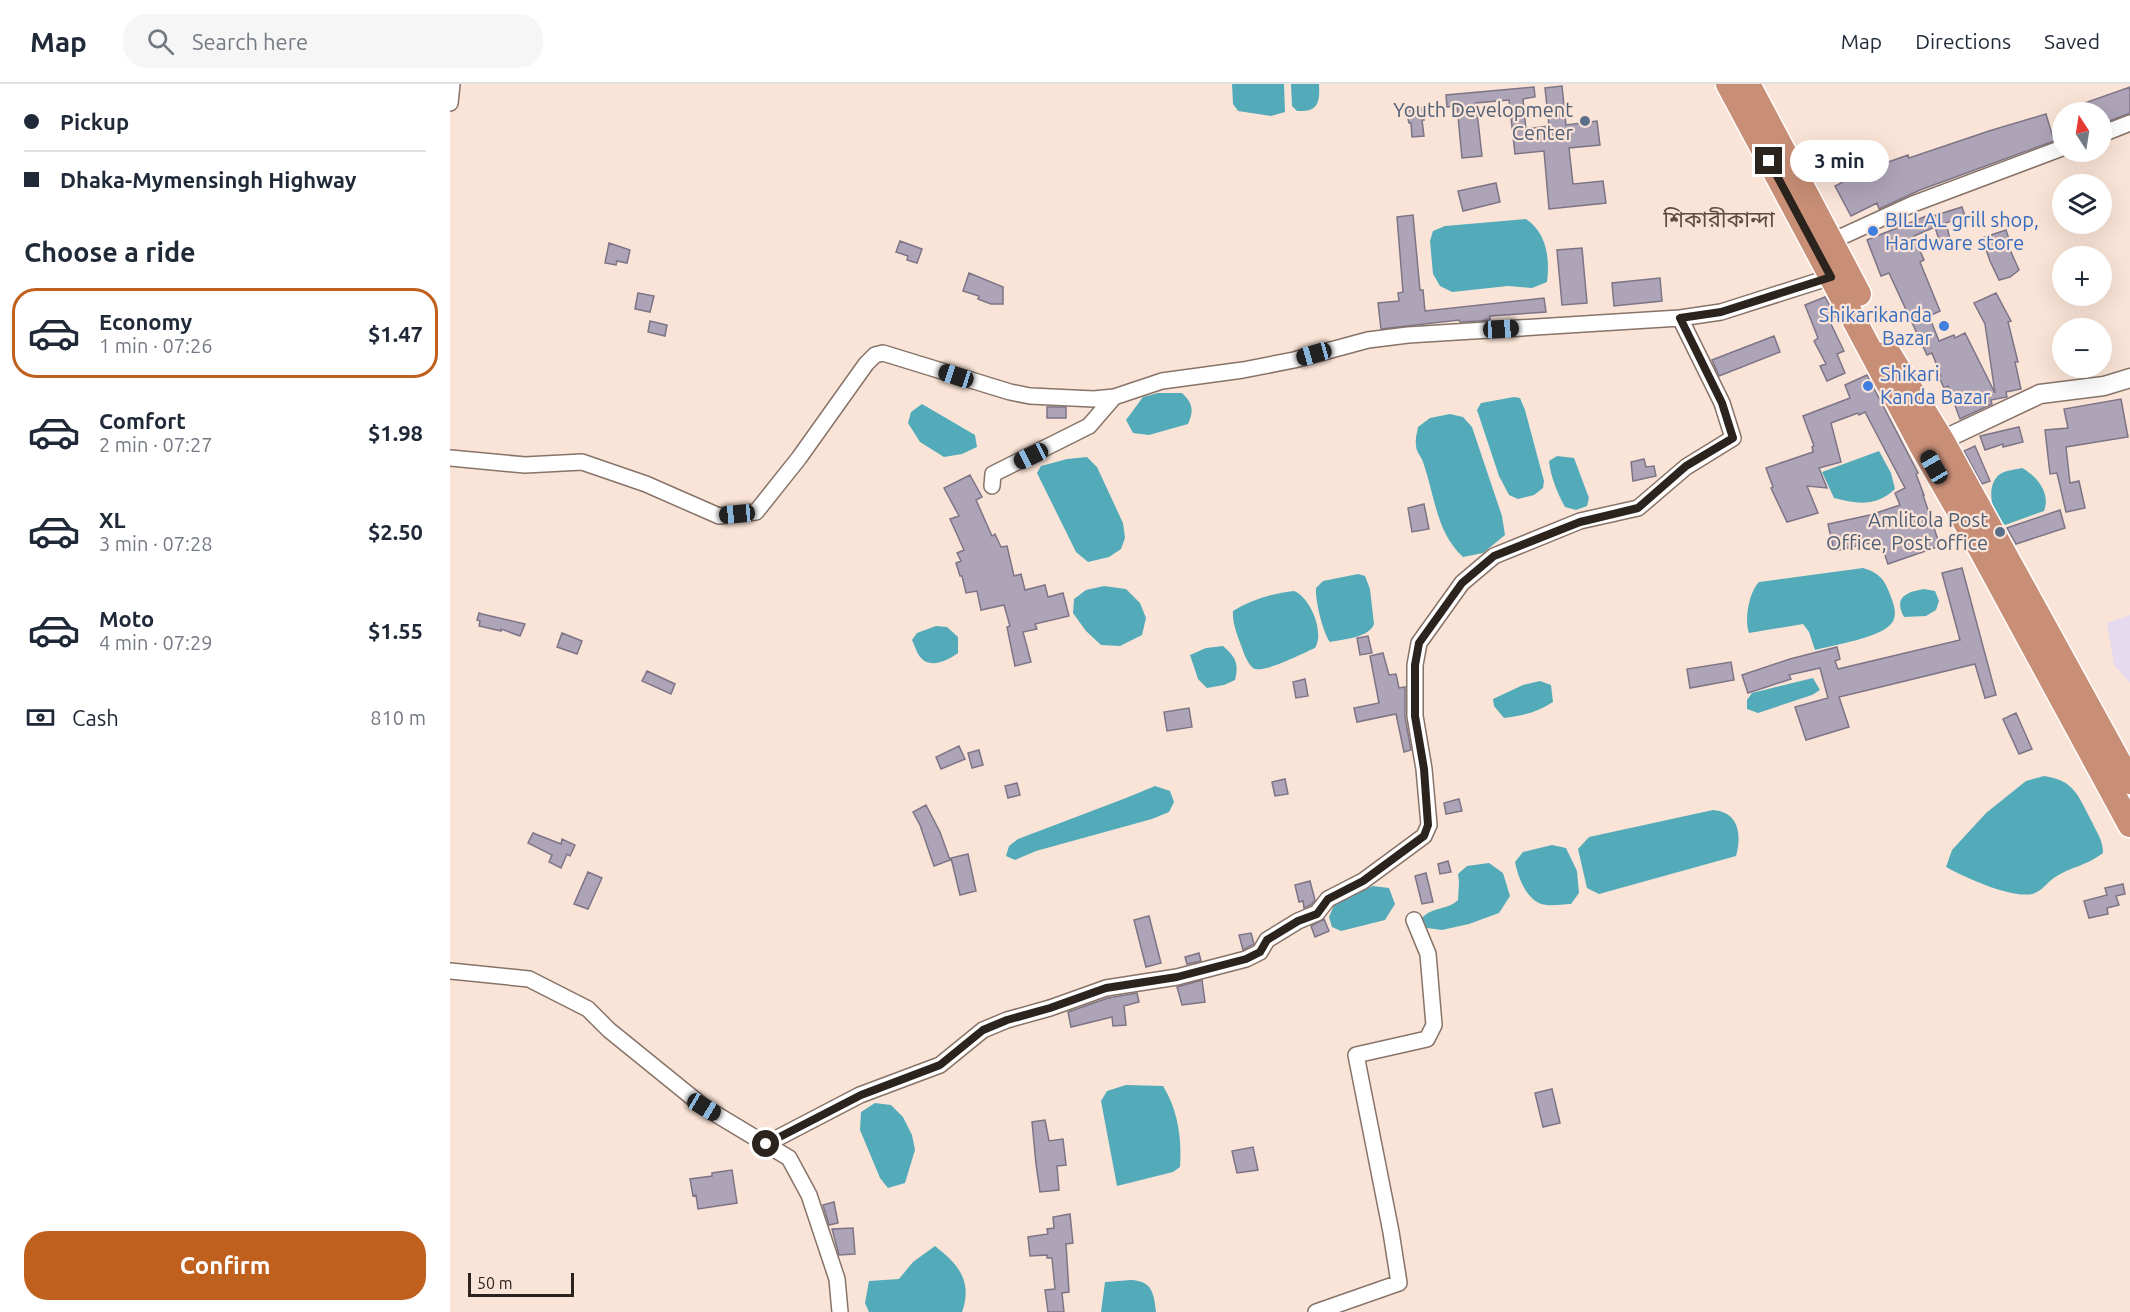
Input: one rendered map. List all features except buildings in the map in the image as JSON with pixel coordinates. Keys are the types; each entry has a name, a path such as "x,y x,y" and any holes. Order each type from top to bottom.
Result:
{"highway":[{"path":"1728,84 1831,277 1933,445 2130,782"},
{"path":"1748,84 1887,350 1976,541 2130,825"}],"street":[{"path":"450,103 452,84"},
{"path":"2112,130 2130,123"},
{"path":"1832,241 1913,204 2052,152"},
{"path":"450,458 525,465 582,462 646,484 719,516 756,512 799,458 866,364 875,355 883,352 992,388 1020,394 1076,399 1114,397 1162,381 1243,370 1294,360 1368,340 1408,335 1680,318 1721,312 1831,277"},
{"path":"766,1144 861,1095 940,1065 983,1030 1007,1020 1050,1008 1106,988 1177,977 1246,959 1260,952 1267,940 1298,921 1317,914 1328,899 1363,881 1424,836 1428,825 1424,769 1415,716 1415,665 1419,643 1462,583 1494,556 1580,522 1638,508 1686,466 1733,438 1722,403 1680,318"},
{"path":"1933,445 2040,394 2104,386 2130,378"},
{"path":"992,486 993,474 1089,426 1114,397"},
{"path":"1317,1312 1399,1282 1356,1054 1427,1039 1434,1025 1428,954 1414,920"},
{"path":"450,971 529,979 588,1009 609,1030 704,1107 789,1158 809,1195 837,1279 840,1312"}],"shaded area":[{"path":"2130,615 2130,683 2114,665 2107,623"}],"water":[{"path":"1232,84 1284,84 1285,112 1271,116 1238,111 1233,104"},
{"path":"1291,84 1319,84 1316,105 1309,110 1297,111 1292,106"},
{"path":"1526,219 1539,232 1546,247 1547,282 1532,288 1508,286 1452,292 1440,286 1433,274 1430,241 1433,231 1445,226"},
{"path":"1158,393 1182,393 1186,397 1191,407 1188,424 1149,435 1133,433 1126,420 1143,397"},
{"path":"1520,398 1525,410 1544,481 1543,488 1534,495 1518,499 1509,495 1499,476 1477,410 1481,403"},
{"path":"922,404 975,435 977,447 962,454 944,457 920,442 908,423 911,412"},
{"path":"1450,414 1463,417 1472,427 1502,516 1505,535 1483,553 1463,557 1447,536 1437,513 1416,443 1418,427 1430,418"},
{"path":"1879,451 1891,473 1895,489 1881,499 1873,501 1851,502 1834,498 1822,472"},
{"path":"1557,456 1574,458 1589,498 1587,506 1576,510 1565,507 1555,485 1549,461"},
{"path":"1087,457 1097,467 1123,523 1125,538 1121,549 1109,557 1088,562 1076,552 1037,473 1041,466 1067,459"},
{"path":"2022,468 2041,486 2046,498 2044,511 2005,525 1997,516 1992,503 1993,483 2001,473"},
{"path":"1863,568 1874,572 1881,578 1892,600 1895,610 1894,618 1885,629 1867,637 1815,650 1809,632 1803,624 1749,633 1748,606 1759,582"},
{"path":"1358,574 1365,576 1370,589 1374,624 1371,629 1361,635 1330,642 1320,616 1316,588 1323,581"},
{"path":"1104,586 1126,589 1140,603 1146,618 1142,635 1120,646 1101,645 1086,631 1073,613 1074,599 1086,590"},
{"path":"1924,589 1935,591 1939,601 1936,610 1926,616 1904,617 1900,605 1901,600 1907,594"},
{"path":"1294,591 1305,600 1314,616 1318,633 1315,648 1274,666 1253,668 1246,659 1237,634 1233,611 1262,598"},
{"path":"936,626 947,627 958,637 958,653 945,661 929,663 920,656 912,640 917,633"},
{"path":"1223,646 1235,661 1237,669 1235,680 1207,688 1198,679 1190,655 1206,648"},
{"path":"1813,678 1820,690 1812,695 1758,713 1747,709 1747,700 1752,693"},
{"path":"1540,681 1551,685 1553,702 1530,713 1504,718 1494,706 1493,699 1523,685"},
{"path":"2044,776 2063,782 2075,792 2099,837 2103,853 2057,876 2038,892 2026,895 1990,887 1946,867 1952,850 1986,813 2026,781"},
{"path":"1155,786 1170,791 1174,802 1169,812 1152,819 1036,851 1015,860 1006,856 1009,846 1018,839"},
{"path":"1713,810 1728,815 1736,826 1739,840 1736,856 1599,894 1587,888 1578,849 1589,837"},
{"path":"1552,845 1566,848 1577,871 1579,893 1571,904 1540,904 1529,895 1519,875 1515,862 1523,852"},
{"path":"1489,863 1503,873 1510,896 1499,913 1469,924 1442,930 1427,928 1422,918 1426,914 1449,906 1458,900 1458,874 1467,866"},
{"path":"1373,886 1389,888 1395,904 1385,920 1341,931 1332,927 1329,917 1335,903"},
{"path":"1126,1085 1163,1086 1178,1125 1180,1167 1173,1172 1117,1186 1101,1101 1107,1091"},
{"path":"875,1103 891,1105 903,1117 912,1135 915,1150 905,1183 888,1188 880,1178 860,1130 861,1112"},
{"path":"935,1246 957,1267 961,1274 966,1291 962,1312 869,1312 865,1303 869,1281 899,1279 913,1262"},
{"path":"1131,1280 1143,1283 1151,1289 1156,1312 1101,1312 1105,1282"}],"place":[{"name":"Youth Development Center","path":"1585,121"},
{"name":"BILLAL grill shop, Hardware store","path":"1873,231"},
{"name":"Shikarikanda Bazar","path":"1944,326"},
{"name":"Shikari Kanda Bazar","path":"1868,386"},
{"name":"Amlitola Post Office, Post office","path":"2000,532"}],"district":[{"name":"শিকারীকান্দা","path":"1719,219"}],"route":[{"path":"766,1144 861,1095 940,1065 983,1030 1007,1020 1050,1008 1106,988 1177,977 1246,959 1260,952 1267,940 1298,921 1317,914 1328,899 1363,881 1424,836 1428,825 1424,769 1415,716 1415,665 1419,643 1432,624 1462,583 1494,556 1580,522 1638,508 1686,466 1733,438 1722,403 1680,318 1721,312 1831,277 1769,161"}]}
